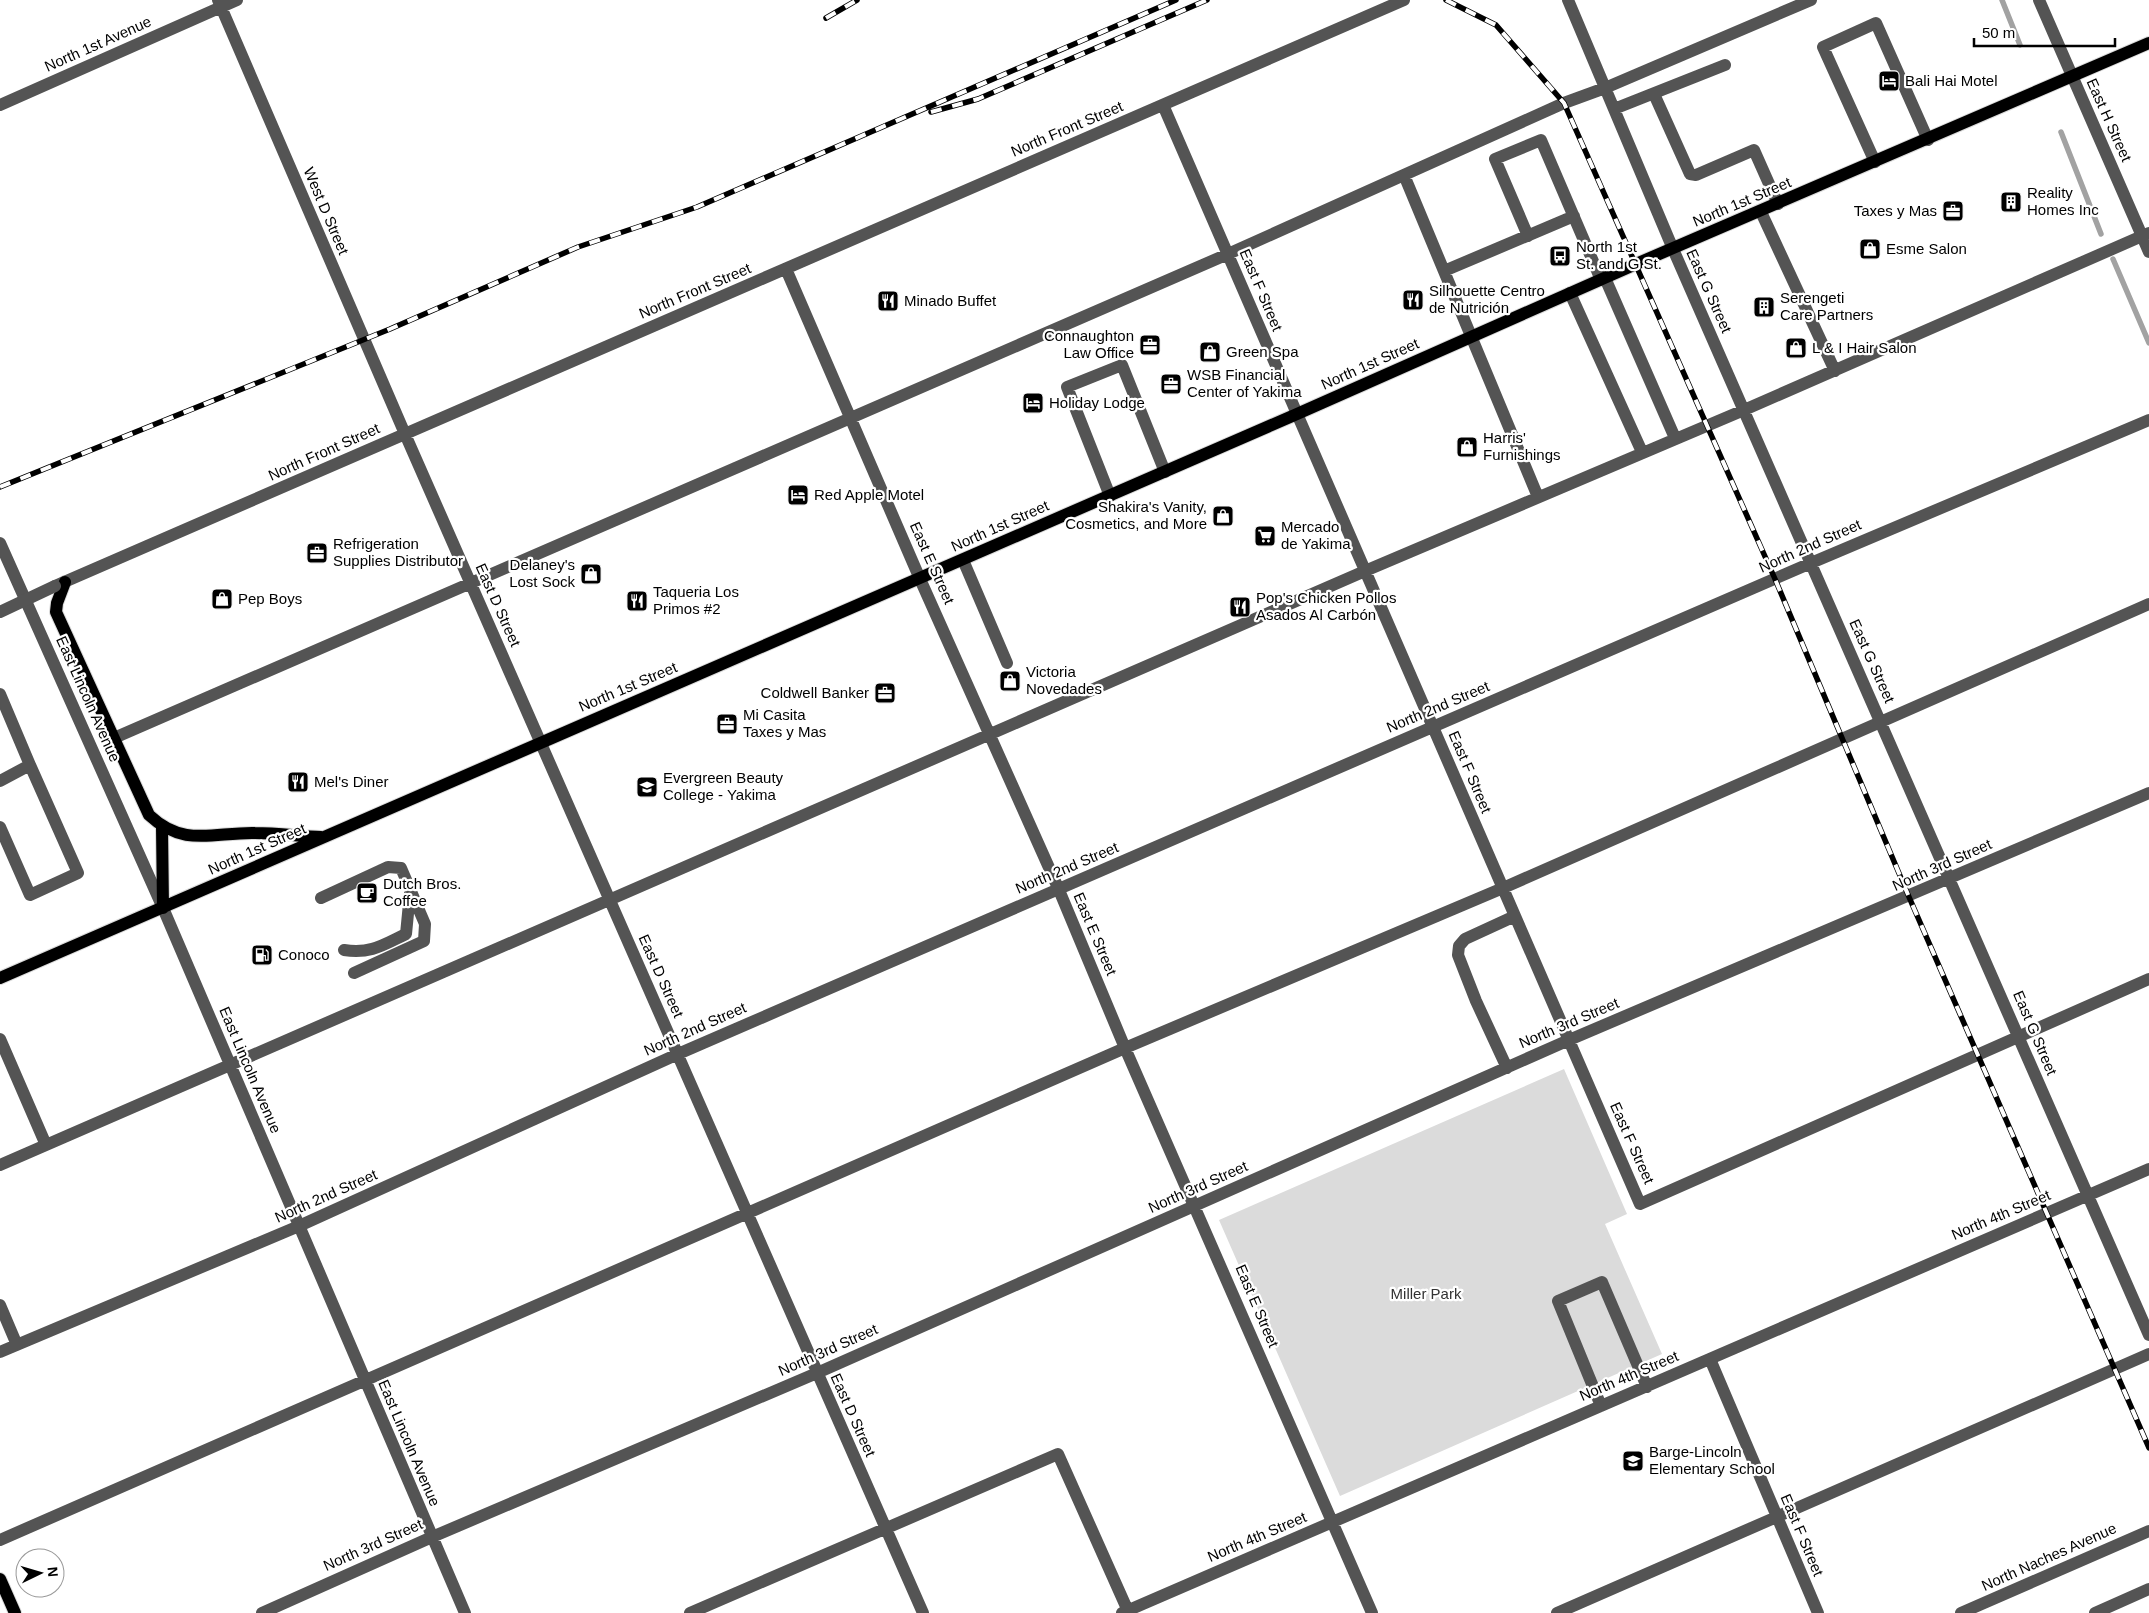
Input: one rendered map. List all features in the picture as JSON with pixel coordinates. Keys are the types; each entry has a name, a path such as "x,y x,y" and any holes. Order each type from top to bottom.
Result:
{"main road":[{"name":"North 1st Street","path":"0,978 540,742 920,579 1570,293 2149,44"},
{"path":"60,584 56,612 149,815 162,827 180,834 210,836 254,833 324,838"},
{"path":"162,827 163,908"},
{"path":"0,1579 15,1613"}],"street":[{"name":"North 1st Avenue","path":"0,105 219,3 237,0"},
{"name":"North Front Street","path":"0,612 60,584 1404,0"},
{"name":"East G Street","path":"1568,0 1673,249 2149,1335"},
{"path":"114,738 1228,254 1564,103 1605,88 1812,0"},
{"name":"East H Street","path":"2039,0 2145,234 2149,252"},
{"name":"West D Street","path":"219,3 405,434"},
{"path":"1875,162 1823,47 1876,24 1928,140"},
{"path":"1614,109 1725,65"},
{"path":"1654,94 1690,174 1696,175 1754,150 1778,204"},
{"name":"East F Street","path":"1163,105 1640,1204 2019,1036"},
{"path":"1528,236 1495,159 1541,140 1675,438"},
{"path":"1404,175 1538,497"},
{"path":"1761,212 1835,371"},
{"path":"1444,271 1574,216"},
{"path":"0,1165 231,1066 1365,570 1835,371 2145,234"},
{"name":"East E Street","path":"786,269 920,579 1059,890 1125,1048 1196,1206 1372,1613"},
{"path":"1570,293 1642,452"},
{"path":"1110,496 1067,387 1122,365 1165,472"},
{"name":"North 2nd Street","path":"0,1352 299,1226 678,1054 1811,563 2149,420"},
{"name":"East D Street","path":"405,434 923,1613"},
{"name":"East Lincoln Avenue","path":"0,543 163,908 465,1613"},
{"path":"963,560 1007,663"},
{"path":"0,1540 1125,1048 1503,888 1882,723 2149,604"},
{"path":"0,694 78,874 30,895 0,827"},
{"path":"0,781 30,765"},
{"name":"North 3rd Street","path":"262,1613 432,1537 817,1373 1569,1040 2149,793"},
{"path":"321,898 388,867 400,868 425,924 424,941 354,973"},
{"path":"344,950 358,952 374,950 406,934 410,890"},
{"path":"1507,1068 1476,1001 1458,956 1459,946 1465,939 1515,916"},
{"path":"2019,1036 2149,979"},
{"path":"0,1039 46,1145"},
{"name":"North 4th Street","path":"1125,1612 2149,1169"},
{"path":"1601,1406 1558,1301 1602,1282 1647,1387"},
{"path":"0,1305 17,1344"},
{"path":"1558,1613 2149,1354"},
{"name":"East F Street","path":"1710,1359 1818,1613"},
{"path":"690,1613 1058,1454 1125,1612"},
{"name":"North Naches Avenue","path":"1961,1613 2149,1531"},
{"path":"2095,1613 2149,1589"}],"green space":[{"name":"Miller Park","path":"1564,1069 1627,1214 1605,1224 1662,1354 1340,1496 1219,1220"}],"waterway":[{"path":"2002,0 2020,45"},
{"path":"2061,132 2101,234"},
{"path":"2113,259 2149,343"}],"railway":[{"path":"826,18 857,0"},
{"path":"0,487 390,329 578,247 697,207 1176,0"},
{"path":"931,112 978,99 1207,0"},
{"path":"1446,0 1496,25 1564,103 1775,579 1909,897 2149,1448"}],"place":[{"name":"Bali Hai Motel","path":"1889,81"},
{"name":"Reality Homes Inc","path":"2011,202"},
{"name":"Taxes y Mas","path":"1953,211"},
{"name":"Esme Salon","path":"1870,249"},
{"name":"North 1st St. and G St.","path":"1560,256"},
{"name":"Silhouette Centro de Nutrición","path":"1413,300"},
{"name":"Minado Buffet","path":"888,301"},
{"name":"Serengeti Care Partners","path":"1764,307"},
{"name":"Connaughton Law Office","path":"1150,345"},
{"name":"L & I Hair Salon","path":"1796,348"},
{"name":"Green Spa","path":"1210,352"},
{"name":"WSB Financial Center of Yakima","path":"1171,384"},
{"name":"Holiday Lodge","path":"1033,403"},
{"name":"Harris' Furnishings","path":"1467,447"},
{"name":"Red Apple Motel","path":"798,495"},
{"name":"Shakira's Vanity, Cosmetics, and More","path":"1223,516"},
{"name":"Mercado de Yakima","path":"1265,536"},
{"name":"Refrigeration Supplies Distributor","path":"317,553"},
{"name":"Delaney's Lost Sock","path":"591,574"},
{"name":"Pep Boys","path":"222,599"},
{"name":"Taqueria Los Primos #2","path":"637,601"},
{"name":"Pop's Chicken Pollos Asados Al Carbón","path":"1240,607"},
{"name":"Victoria Novedades","path":"1010,681"},
{"name":"Coldwell Banker","path":"885,693"},
{"name":"Mi Casita Taxes y Mas","path":"727,724"},
{"name":"Mel's Diner","path":"298,782"},
{"name":"Evergreen Beauty College - Yakima","path":"647,787"},
{"name":"Dutch Bros. Coffee","path":"367,893"},
{"name":"Conoco","path":"262,955"},
{"name":"Barge-Lincoln Elementary School","path":"1633,1461"}]}
